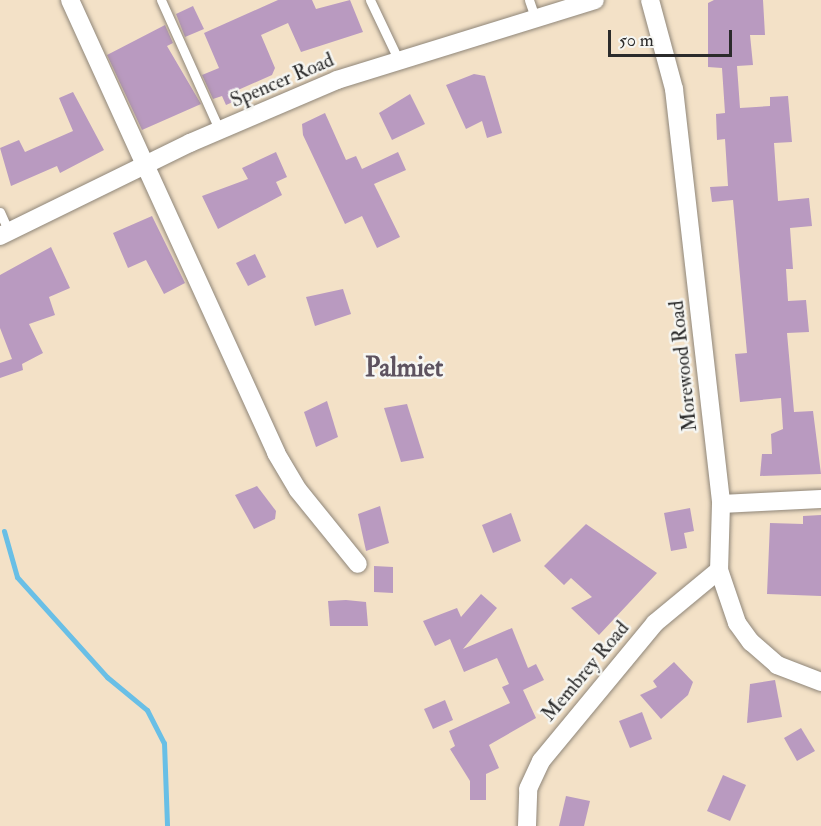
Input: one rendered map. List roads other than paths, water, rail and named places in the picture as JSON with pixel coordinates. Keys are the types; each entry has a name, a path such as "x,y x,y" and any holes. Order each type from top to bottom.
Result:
{"street":[{"path":"70,0 143,166 175,223 286,473 358,564"},
{"name":"Spencer Road","path":"4,234 143,166 337,80 595,0"},
{"name":"Morewood Road","path":"650,0 674,89 721,504 720,570 737,623 751,642 777,665 821,682"},
{"path":"721,504 821,499"},
{"name":"Membrey Road","path":"527,826 528,789 548,752 655,623 720,570"}],"lane":[{"path":"160,0 220,131"},
{"path":"370,0 399,61"},
{"path":"529,0 536,20"},
{"path":"0,212 4,234"}],"waterway":[{"path":"4,531 17,577 107,677 147,710 164,743 167,826"}],"district":[{"name":"Palmiet","path":"404,369"}]}
